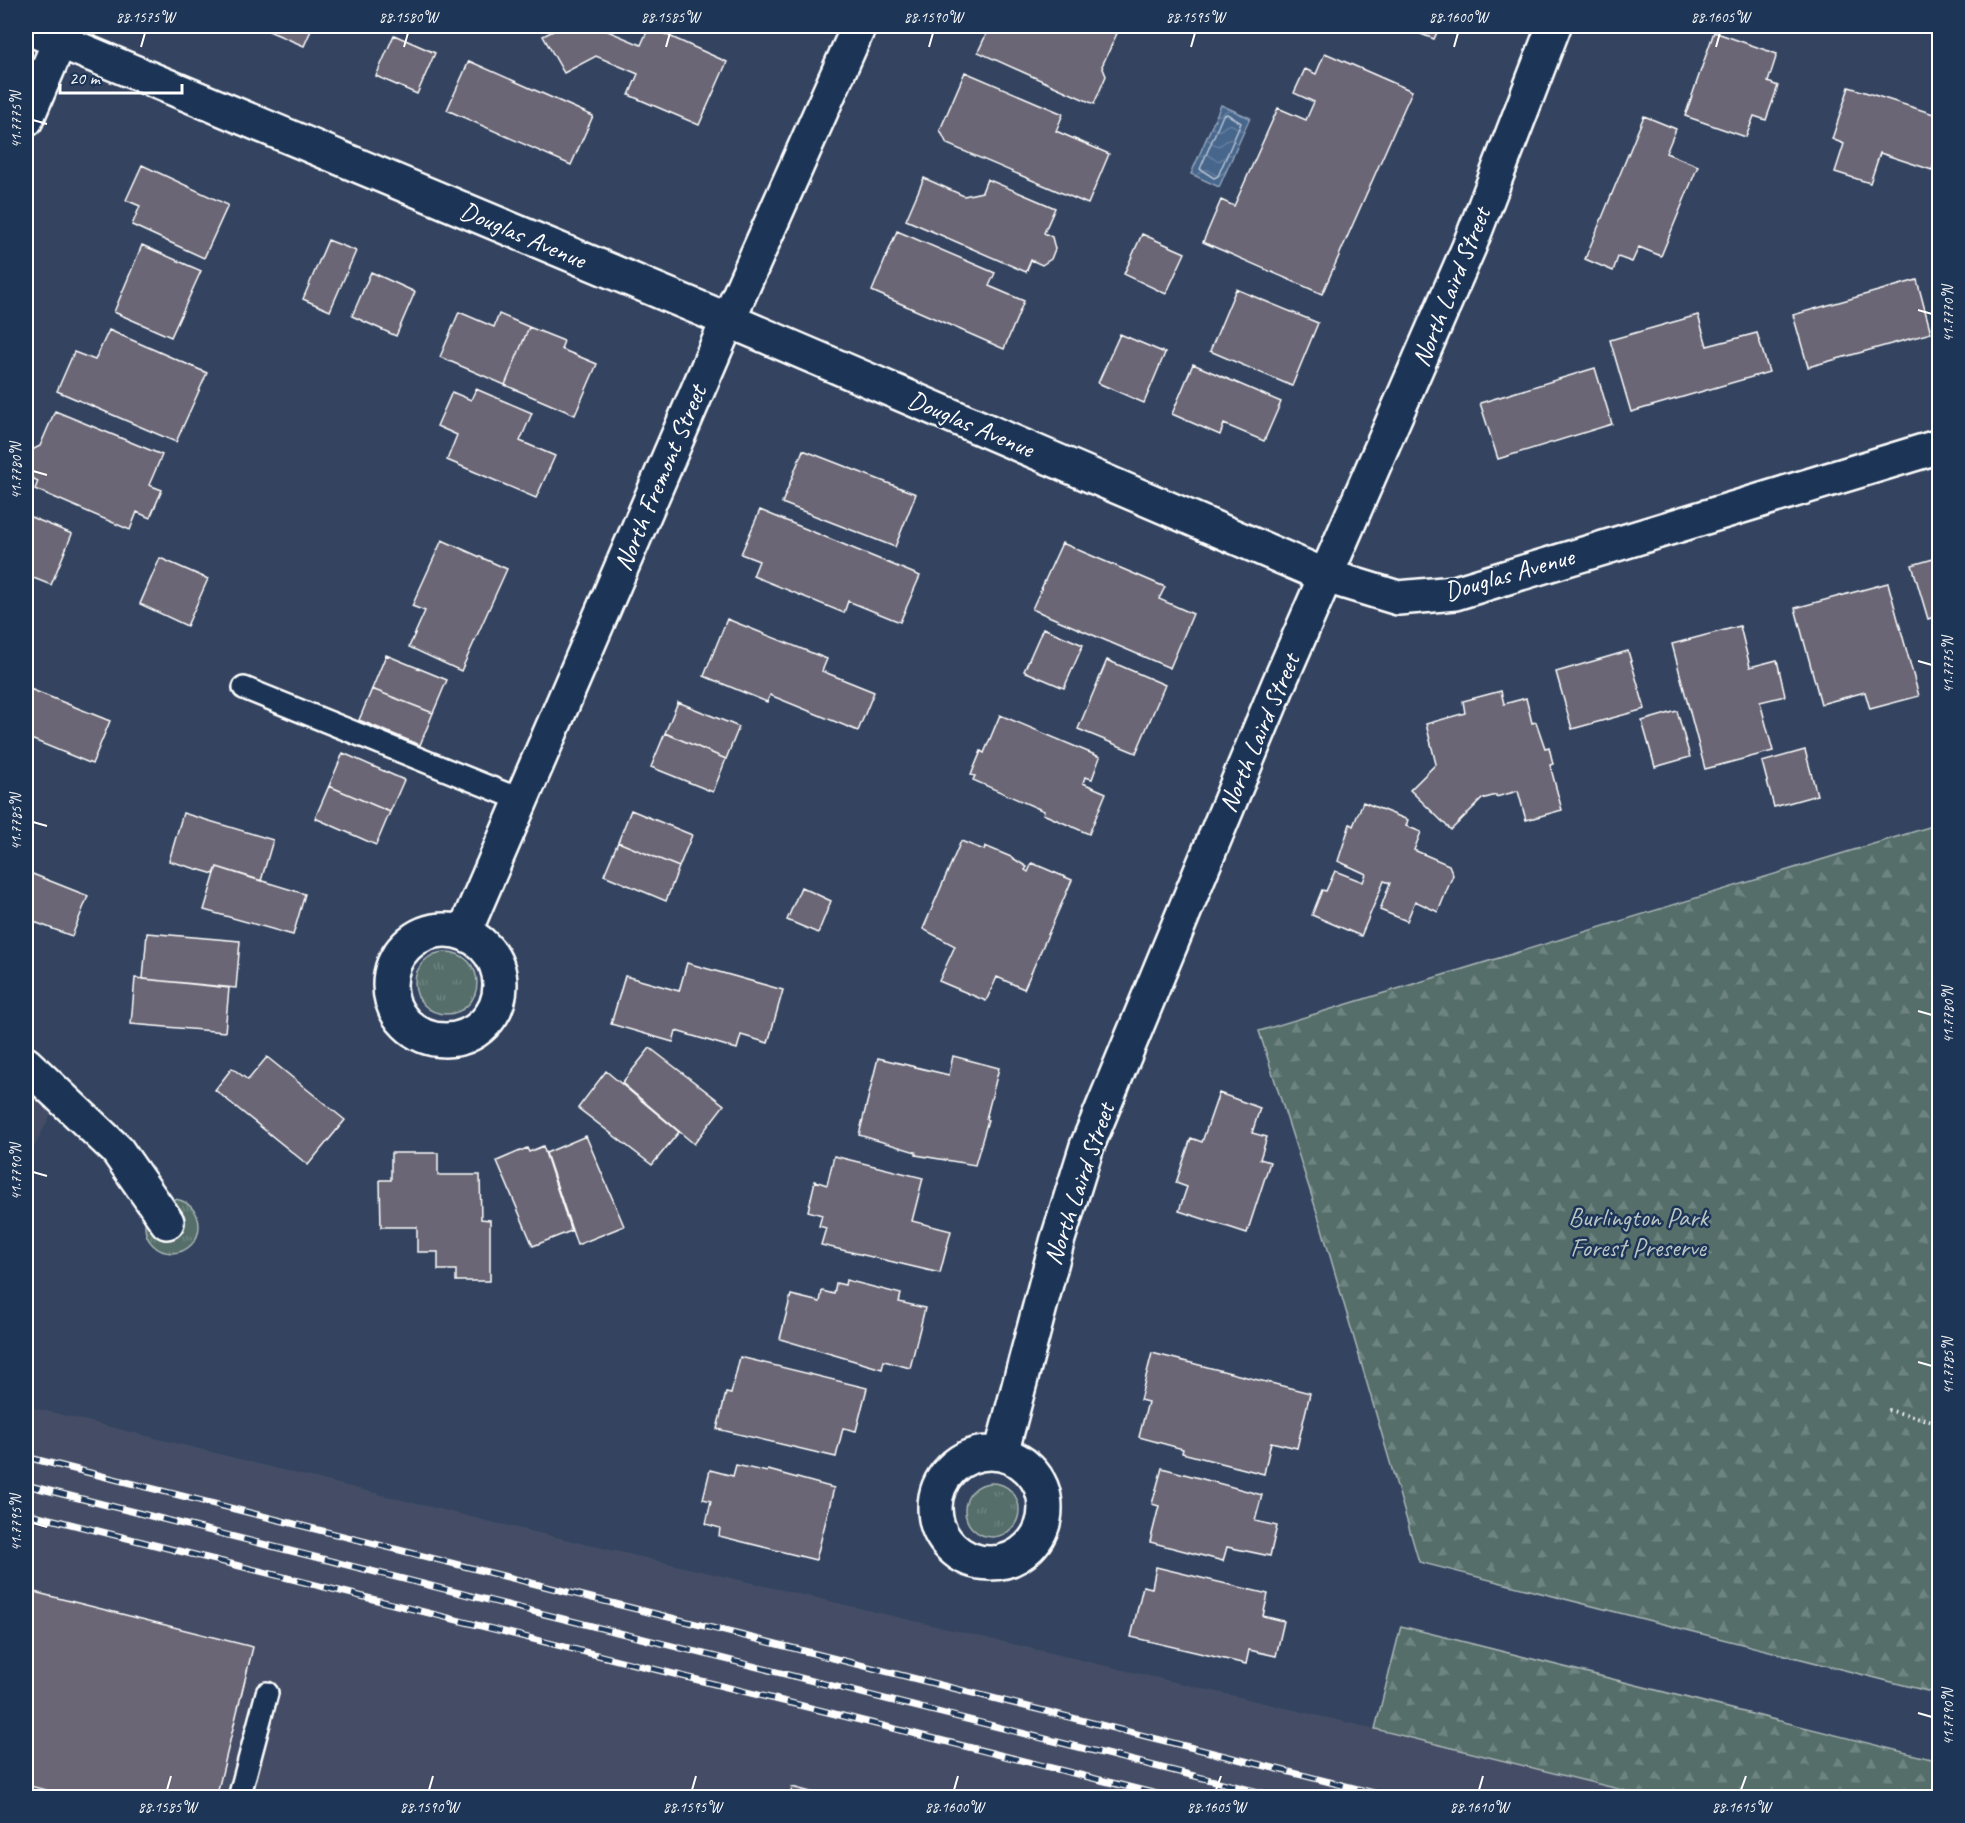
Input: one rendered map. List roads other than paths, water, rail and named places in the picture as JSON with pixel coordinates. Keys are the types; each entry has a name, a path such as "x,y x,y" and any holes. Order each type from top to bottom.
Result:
{"street":[{"name":"North Fremont Street","path":"464,933 728,320 859,26"},
{"name":"North Laird Street","path":"1000,1454 1057,1242 1087,1146 1326,576 1469,247 1554,26"},
{"name":"Douglas Avenue","path":"26,27 63,33 1326,576 1398,598 1455,593 1940,446"},
{"path":"26,120 63,33"},
{"path":"26,1064 117,1150 167,1222"}],"lane":[{"path":"244,688 521,800"},
{"path":"239,1797 267,1693"}],"water":[{"path":"1221,105 1250,118 1219,187 1191,174"}],"railway":[{"path":"26,1457 1394,1798"},
{"path":"26,1485 1283,1798"},
{"path":"26,1513 1173,1798"}],"park label":[{"name":"Burlington Park Forest Preserve","path":"1638,1232"}]}
